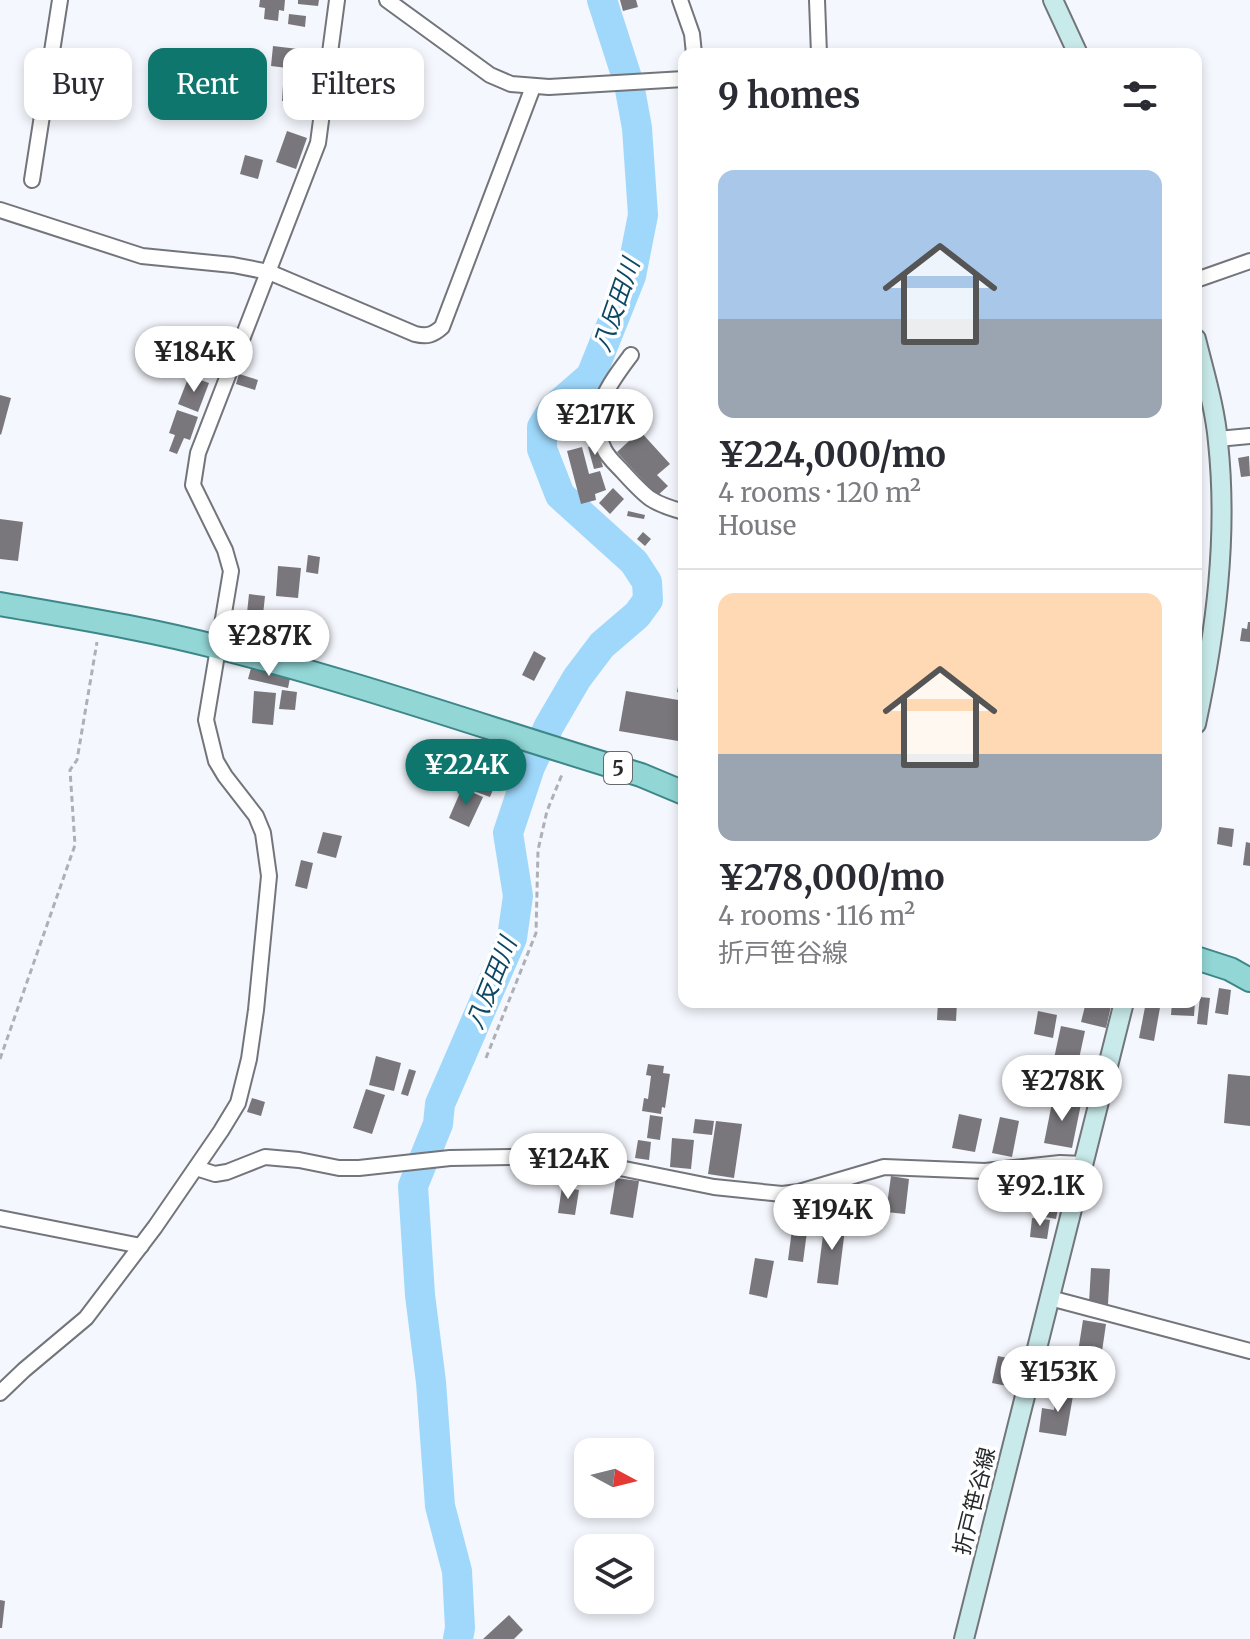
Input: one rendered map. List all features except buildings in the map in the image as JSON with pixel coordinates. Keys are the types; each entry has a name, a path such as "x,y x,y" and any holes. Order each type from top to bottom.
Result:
{"main road":[{"path":"1053,0 1075,48"},
{"path":"1202,366 1218,439 1222,529 1211,643 1202,692"},
{"name":"5","path":"0,604 218,647 287,665 641,775 678,790"},
{"path":"1202,960 1230,969 1250,980"},
{"name":"折戸笹谷線","path":"964,1639 1122,1008"}],"street":[{"path":"32,180 60,0"},
{"path":"0,1393 86,1318 141,1246 238,1103 249,1059 269,876 268,853 256,816 225,776 211,745 206,720 231,571 214,524 196,493 193,478 198,453 318,143 337,0"},
{"path":"387,0 490,75 511,84 533,87 678,79"},
{"path":"680,0 692,34 693,48"},
{"path":"817,0 819,48"},
{"path":"0,210 142,256 233,265 269,272 415,334 434,334 442,327 533,87"},
{"path":"1202,278 1250,261"},
{"path":"631,355 609,385 599,407 597,428 605,451 650,502 678,510"},
{"path":"1218,439 1250,436"},
{"path":"196,1168 215,1174 265,1157 359,1168 502,1156 590,1162 714,1187 782,1194 799,1192 884,1167 985,1171 1060,1163 1083,1164"},
{"path":"0,1218 141,1246"},
{"path":"1050,1298 1250,1351"}],"path":[{"path":"0,1059 75,845 70,770 77,760 100,622"},
{"path":"486,1058 536,933 538,850 561,751"}],"waterway":[{"name":"八反田川","path":"458,1639 457,1571 440,1506 413,1186 438,1124 440,1104 512,938 518,896 508,833 530,767 577,678 602,645 637,615 648,600 647,582 634,562 560,495 542,449 542,427 553,409 591,376 631,276 643,215 637,128 629,84 602,0"}]}
